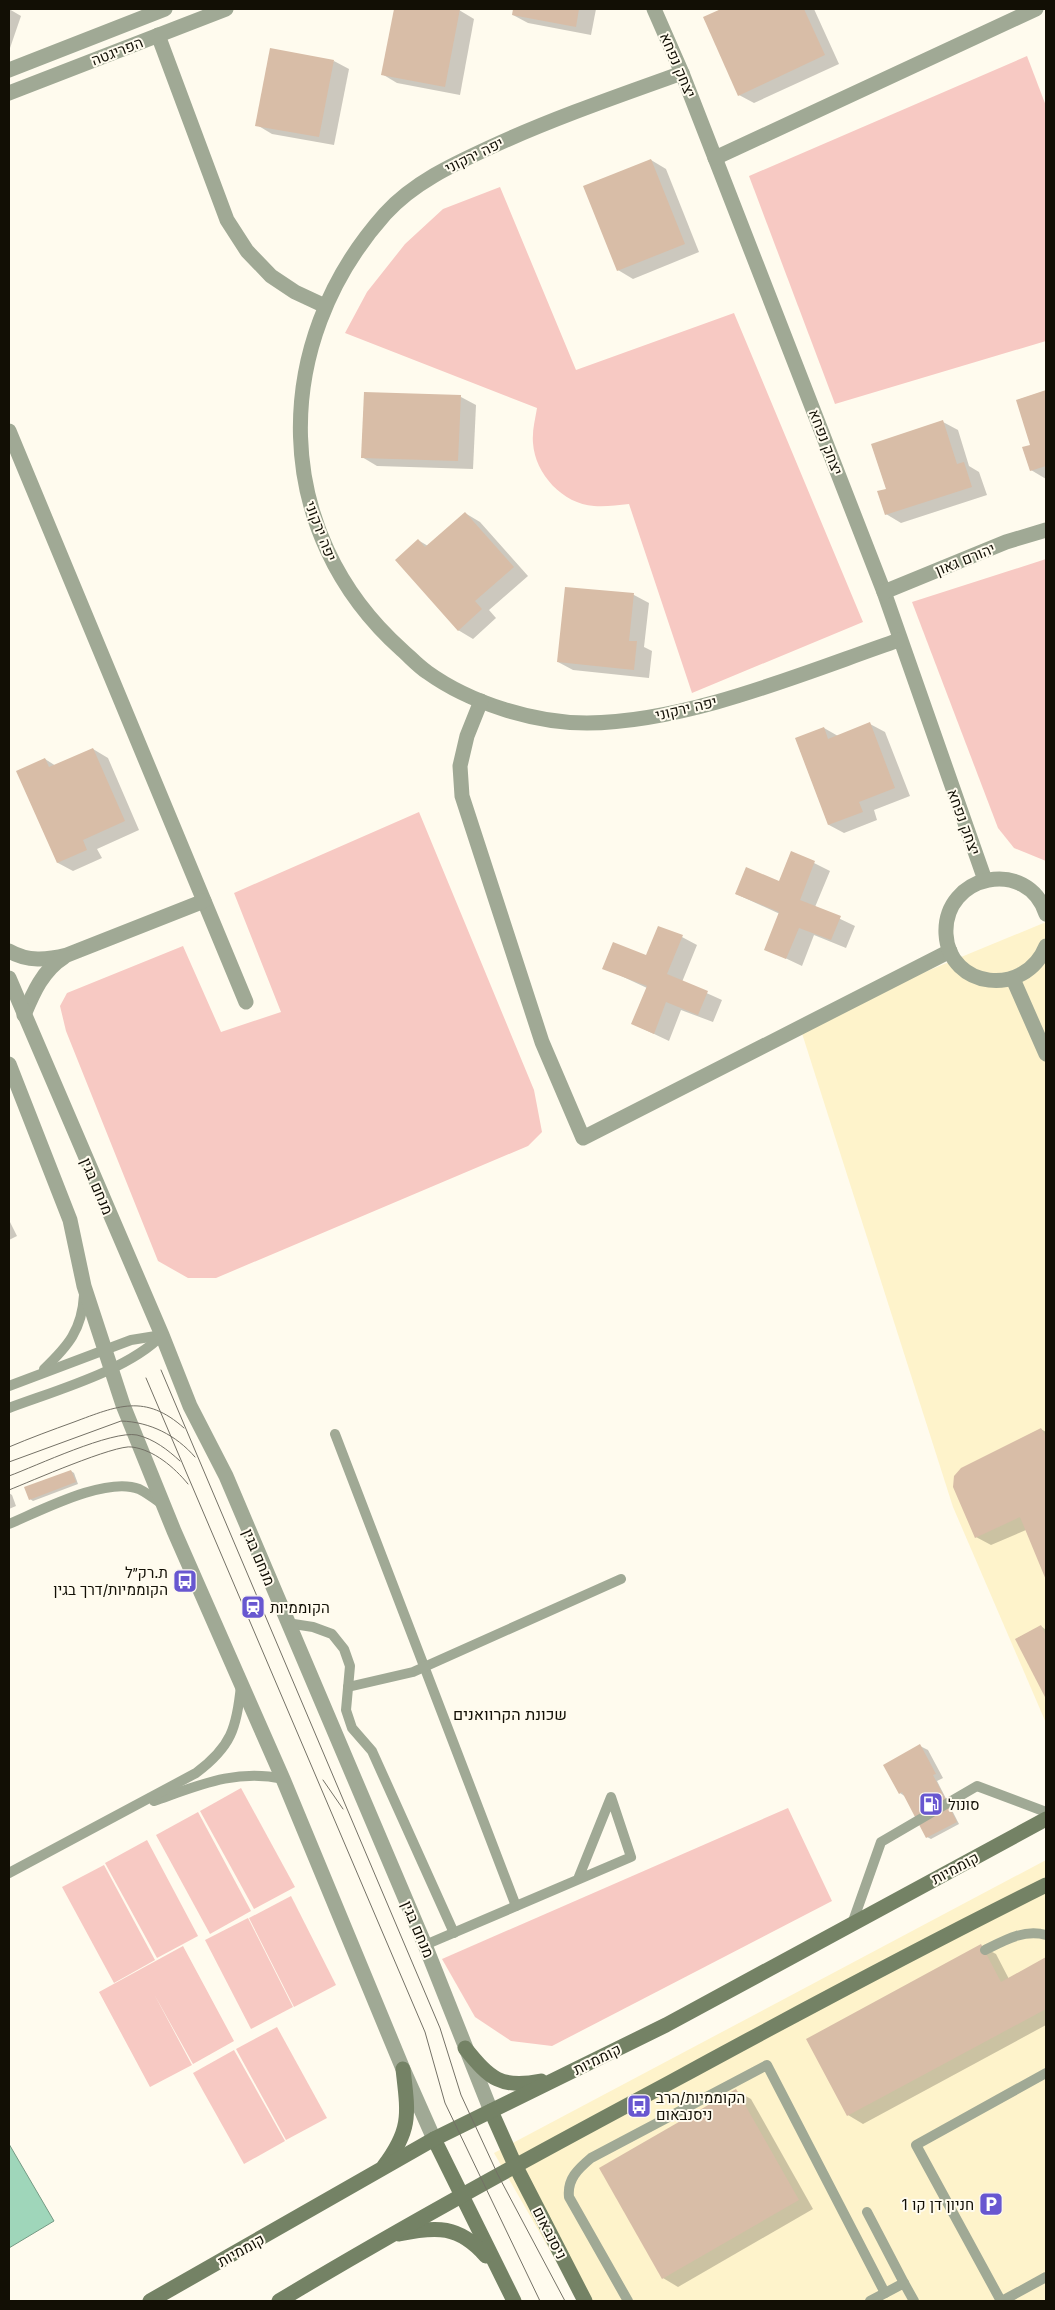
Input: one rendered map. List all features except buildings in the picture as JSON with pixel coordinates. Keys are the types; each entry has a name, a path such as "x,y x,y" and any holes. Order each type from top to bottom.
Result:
{"main road":[{"name":"קוממיות","path":"150,2301 434,2139 666,2024 1046,1818"},
{"path":"279,2301 384,2238 515,2165 922,1946 1046,1885"},
{"path":"465,2048 482,2070 503,2083 520,2085 558,2078"},
{"path":"379,2172 398,2146 407,2123 403,2069"},
{"name":"מנחם בגין","path":"491,2111 515,2165"},
{"path":"434,2139 494,2265 514,2301"},
{"name":"ניסנבאום","path":"515,2165 585,2301"},
{"path":"384,2238 430,2229 446,2229 474,2244 494,2265"}],"street":[{"name":"הפריגטה","path":"9,70 165,9"},
{"name":"הפריגטה","path":"9,93 226,9"},
{"name":"יצחק נפחא","path":"654,9 682,73 884,592 899,640 985,880"},
{"path":"715,158 1036,9"},
{"path":"158,35 227,220 247,251 271,276 295,292 325,306"},
{"name":"יפה ירקוני","path":"682,73 577,110 454,163 416,187 387,212 353,252 325,306 305,370 300,421 302,475 315,524 334,567 378,628 427,672 481,702 534,717 586,723 666,714 748,692 899,640"},
{"path":"9,430 246,1002"},
{"name":"יהורם גאון","path":"884,592 1006,542 1046,530"},
{"path":"481,702 467,736 460,766 462,796 542,1042 583,1138 950,951"},
{"path":"1045,908 1036,895 1022,884 1005,879 985,880 969,887 956,900 948,916 946,934 950,951 960,966 974,976 992,981 1013,979 1029,971 1042,958 1046,946"},
{"path":"9,951 35,959 46,960 67,955 204,901"},
{"path":"24,1015 33,993 44,976 55,962 67,955"},
{"name":"מנחם בגין","path":"9,978 162,1335 190,1406 226,1476 425,1945 491,2111"},
{"path":"1013,979 1046,1054"},
{"path":"9,1064 70,1220 84,1286 104,1351 165,1506 283,1779 403,2069 434,2139"}],"lane":[{"path":"42,1372 74,1338 83,1311 84,1286"},
{"path":"9,1386 131,1340 162,1335"},
{"path":"9,1408 111,1368 154,1344 162,1335"},
{"path":"335,1434 516,1906"},
{"path":"9,1524 86,1493 113,1486 138,1489 165,1506"},
{"path":"348,1687 413,1672 621,1579"},
{"path":"287,1623 312,1627 332,1634 344,1649 350,1666 346,1710 352,1728 372,1751 454,1933"},
{"path":"9,1873 196,1773 224,1749 234,1729 241,1681"},
{"path":"117,1814 186,1790 242,1774 267,1775 283,1779"},
{"path":"852,1924 881,1842 977,1786 1046,1812"},
{"path":"425,1945 631,1858 611,1797 578,1880"},
{"path":"984,1950 1012,1937 1035,1932 1046,1935"},
{"path":"628,2301 569,2197 568,2187 572,2177 591,2158 768,2065 885,2293"},
{"path":"1046,2073 916,2145 1002,2301 1046,2277"},
{"path":"867,2212 914,2301"},
{"path":"870,2301 904,2283"}],"shaded area":[{"path":"1027,56 1046,106 1046,341 835,404 749,176"},
{"path":"500,187 576,370 734,313 863,622 692,693 629,504 594,506 583,504 572,500 553,485 539,466 535,455 533,434 537,408 345,333 367,292 405,244 443,209"},
{"path":"1046,559 1046,861 1014,848 998,828 912,602"},
{"path":"419,812 534,1090 542,1132 528,1146 216,1278 188,1278 158,1261 66,1031 60,1006 67,993 183,946 221,1032 281,1012 234,893"},
{"path":"1046,922 1046,1723 953,1507 799,1024"},
{"path":"241,1788 295,1887 254,1909 200,1811"},
{"path":"788,1808 832,1901 552,2046 511,2041 475,2017 442,1959"},
{"path":"198,1812 251,1911 210,1934 156,1835"},
{"path":"147,1840 198,1936 157,1958 105,1863"},
{"path":"1046,1860 1046,2301 579,2301 494,2153"},
{"path":"104,1865 155,1960 114,1983 62,1887"},
{"path":"291,1896 336,1985 294,2007 249,1918"},
{"path":"248,1918 293,2007 251,2029 205,1940"},
{"path":"183,1946 234,2041 193,2064 154,1994 192,2065 150,2087 99,1992"},
{"path":"277,2027 327,2118 286,2140 236,2049"},
{"path":"234,2050 285,2141 244,2164 193,2073"},
{"path":"9,2144 54,2221 9,2248"}],"tram line":[{"path":"161,1370 440,2028 461,2095 498,2175 565,2301"},
{"path":"146,1378 425,2032 445,2103 540,2301"},
{"path":"9,1447 104,1411 130,1406 156,1410 170,1417 184,1428"},
{"path":"9,1462 121,1421 142,1424 162,1431 180,1442 195,1457"},
{"path":"9,1476 93,1443 125,1435 137,1435 149,1439 166,1449 180,1461"},
{"path":"9,1490 91,1457 109,1451 132,1447 148,1452 163,1460 188,1484"},
{"path":"323,1780 343,1809"}],"place":[{"name":"ת.רק״ל הקוממיות/דרך בגין","path":"185,1581"},
{"name":"הקוממיות","path":"253,1607"},
{"name":"סונול","path":"931,1804"},
{"name":"הקוממיות/הרב ניסנבאום","path":"639,2106"},
{"name":"חניון דן קו 1","path":"991,2204"}],"district":[{"name":"שכונת הקרוואנים","path":"510,1714"}]}
